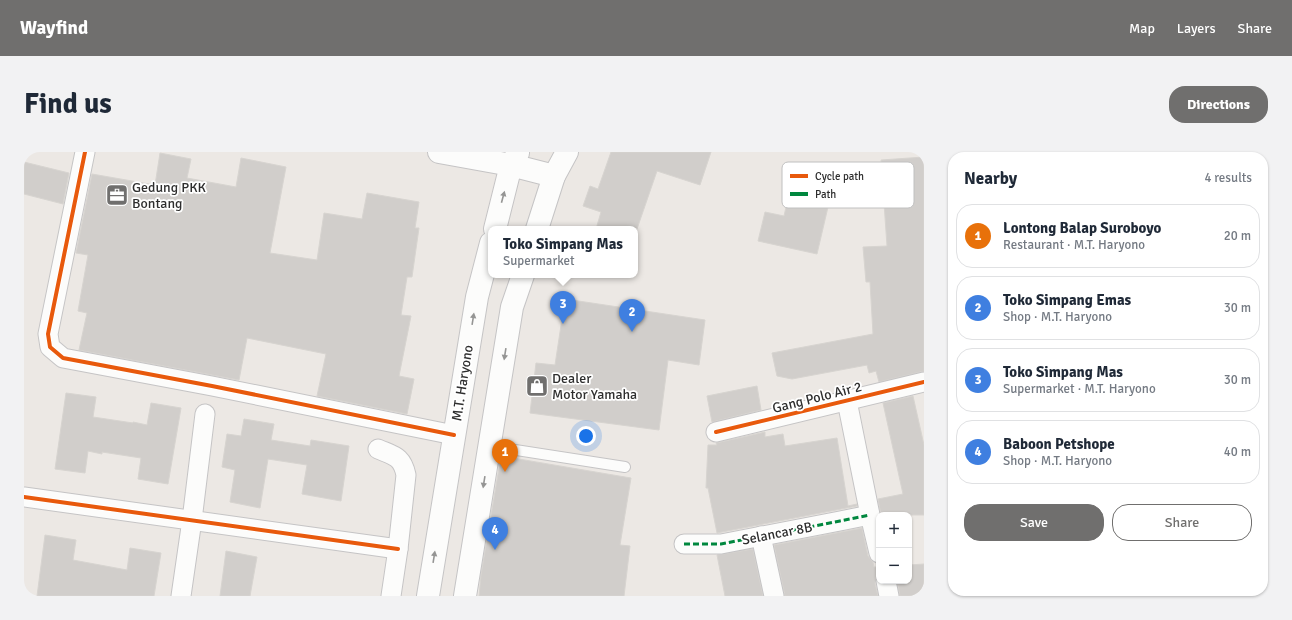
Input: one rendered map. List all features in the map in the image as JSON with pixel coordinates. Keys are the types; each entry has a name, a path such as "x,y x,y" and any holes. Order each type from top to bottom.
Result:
{"main road":[{"path":"439,152 515,159 554,176"},
{"path":"538,226 554,176 567,152"},
{"path":"496,226 515,159"},
{"name":"M.T. Haryono","path":"428,596 477,297 488,255"},
{"path":"465,596 512,307 522,278"}],"street":[{"path":"85,152 48,334 50,347 64,358 454,435"},
{"name":"Gang Polo Air 2","path":"716,432 924,382"},
{"path":"847,401 878,548"},
{"path":"181,596 205,414"},
{"path":"378,449 399,458 404,465 406,475 391,596"},
{"path":"24,497 398,549"},
{"name":"Selancar 8B","path":"684,544 721,544 870,515"},
{"path":"761,536 774,596"},
{"path":"887,584 890,596"}],"lane":[{"path":"490,446 625,467"}],"building":[{"path":"611,152 711,152 700,185 657,171 638,226 597,226 601,212 583,206 590,186 598,189"},
{"path":"160,153 191,159 187,178 236,187 241,158 286,167 270,253 317,260 324,213 362,219 367,193 419,202 415,228 419,228 412,277 407,277 401,315 411,316 399,376 414,379 407,414 317,396 326,354 247,338 239,380 79,350 87,313 78,311 88,255 76,253 92,174 155,185"},
{"path":"924,157 924,371 879,382 876,371 869,373 867,365 792,379 777,376 772,353 873,334 870,282 866,282 863,247 887,246 884,208 914,208 914,162 881,162 881,160"},
{"path":"24,162 69,173 63,204 24,194"},
{"path":"786,208 828,208 817,254 758,241 765,212 784,216"},
{"path":"565,299 705,320 699,365 668,360 659,430 530,413 536,363 555,365"},
{"path":"757,386 761,410 712,422 707,396"},
{"path":"66,393 96,397 93,417 147,425 151,403 181,408 168,484 138,479 141,458 102,452 102,454 88,451 85,473 55,469"},
{"path":"913,396 924,445 924,515 912,515 912,512 880,512 878,499 903,494 883,403"},
{"path":"244,419 274,424 271,440 310,446 311,440 349,446 341,501 302,494 307,465 268,459 260,508 230,502 235,470 222,467 227,434 241,436"},
{"path":"765,432 765,437 783,434 785,446 837,438 848,506 857,504 857,506 717,533 708,488 706,488 708,445 717,445 716,443"},
{"path":"501,456 631,478 620,545 630,546 624,596 479,596 481,575"},
{"path":"862,528 868,556 873,562 874,567 876,567 875,583 878,596 785,596 774,545"},
{"path":"45,535 76,540 73,560 127,570 130,548 161,553 154,596 37,596"},
{"path":"753,549 763,596 725,596 717,555"},
{"path":"226,551 257,557 250,596 220,596"},
{"path":"924,564 924,596 900,596 898,584 912,584 912,565"}],"marked path":[{"path":"684,544 721,544 870,515"}],"cycle path":[{"path":"85,152 48,334 50,347 63,358 212,386 454,435"},
{"path":"716,432 924,382"},
{"path":"24,497 398,549"}],"place":[{"name":"Gedung PKK Bontang","path":"117,195"},
{"name":"Toko Simpang Mas","path":"563,324"},
{"name":"Toko Simpang Emas","path":"632,332"},
{"name":"Dealer Motor Yamaha","path":"537,386"},
{"name":"Lontong Balap Suroboyo","path":"505,472"},
{"name":"Baboon Petshope","path":"495,550"}]}
